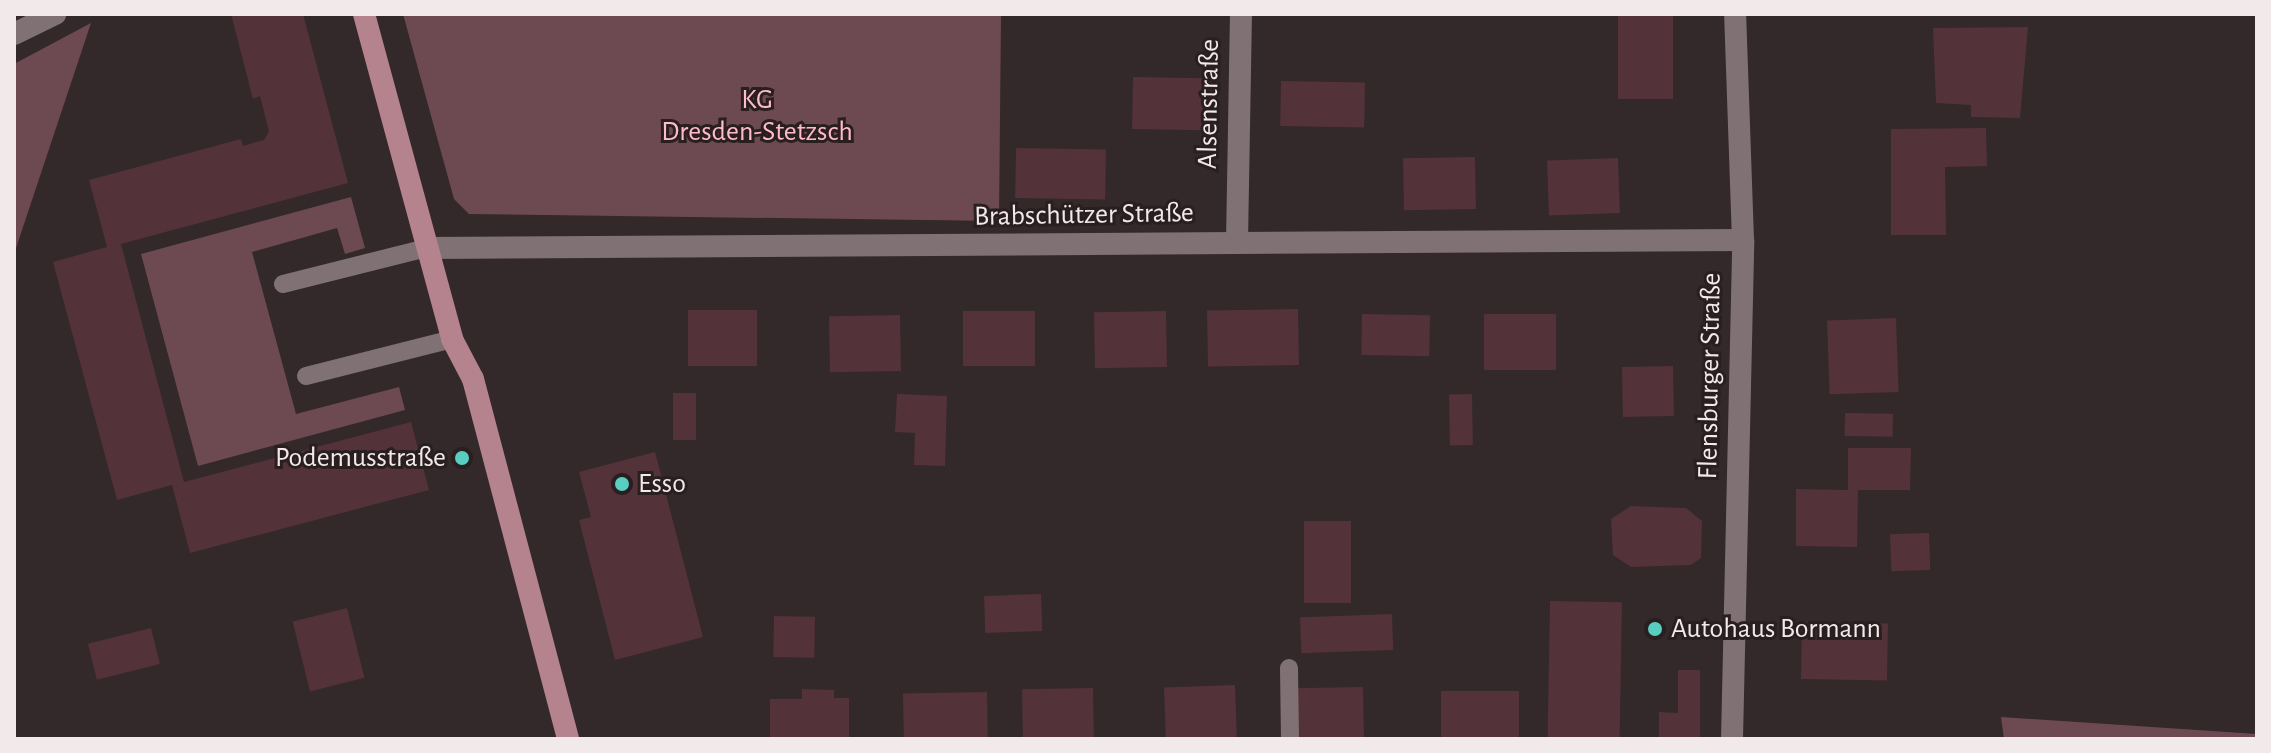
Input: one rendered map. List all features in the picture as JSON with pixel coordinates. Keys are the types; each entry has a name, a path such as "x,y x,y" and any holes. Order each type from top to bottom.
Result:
{"main road":[{"path":"364,14 452,339 473,379 568,739"}],"street":[{"path":"14,34 55,14"},
{"name":"Alsenstraße","path":"1237,242 1241,14"},
{"name":"Flensburger Straße","path":"1732,739 1743,240 1735,14"},
{"name":"Brabschützer Straße","path":"426,248 1743,240"}],"lane":[{"path":"283,284 426,248"},
{"path":"306,376 452,339"},
{"path":"1289,668 1290,739"}],"green space":[{"name":"KG Dresden-Stetzsch","path":"403,14 1001,14 999,221 469,214 454,199"},
{"path":"91,23 14,254 14,64"},
{"path":"351,197 365,248 345,254 337,228 252,252 296,414 399,387 405,410 198,466 141,254"},
{"path":"2001,717 2257,734 2257,739 2004,739"}],"building":[{"path":"231,14 303,14 348,183 121,244 184,482 411,422 429,490 190,553 172,485 117,500 53,262 107,247 89,180 241,139 243,146 264,140 269,131 260,96 253,99"},
{"path":"1618,14 1673,14 1673,99 1618,99"},
{"path":"2028,27 2020,118 1971,117 1971,105 1936,103 1933,28"},
{"path":"1133,77 1218,78 1217,130 1132,129"},
{"path":"1281,81 1365,82 1364,127 1280,126"},
{"path":"1986,128 1987,166 1945,167 1946,235 1891,235 1891,129"},
{"path":"1016,148 1106,150 1105,200 1015,198"},
{"path":"1475,157 1476,209 1404,210 1403,158"},
{"path":"1618,158 1620,213 1549,215 1547,160"},
{"path":"1298,309 1299,365 1208,367 1207,311"},
{"path":"688,310 757,310 757,366 688,366"},
{"path":"963,311 1035,311 1035,366 963,366"},
{"path":"1166,311 1167,367 1095,368 1094,312"},
{"path":"1362,314 1430,315 1429,356 1361,355"},
{"path":"1484,314 1556,314 1556,370 1484,370"},
{"path":"900,315 901,371 830,372 829,316"},
{"path":"1896,318 1899,392 1830,394 1827,320"},
{"path":"1673,366 1674,416 1623,417 1622,367"},
{"path":"673,393 696,393 696,440 673,440"},
{"path":"897,394 947,396 945,466 914,465 915,433 895,432"},
{"path":"1449,394 1472,394 1473,445 1450,445"},
{"path":"1845,413 1893,414 1893,437 1845,436"},
{"path":"1848,448 1911,448 1910,490 1858,490 1857,547 1796,546 1796,489 1848,490"},
{"path":"655,452 703,637 615,660 579,520 591,517 579,472"},
{"path":"1631,506 1686,508 1702,521 1701,558 1691,565 1631,567 1613,555 1611,519"},
{"path":"1304,521 1351,521 1351,603 1304,603"},
{"path":"1929,533 1930,570 1891,571 1890,534"},
{"path":"1041,594 1042,631 985,633 984,596"},
{"path":"1550,601 1622,602 1620,739 1548,739"},
{"path":"347,608 364,678 310,691 293,622"},
{"path":"1392,614 1393,650 1301,653 1300,617"},
{"path":"774,616 815,617 814,658 773,657"},
{"path":"1802,622 1888,624 1887,680 1801,679"},
{"path":"151,628 160,664 97,680 88,644"},
{"path":"1678,670 1700,670 1700,739 1659,739 1659,712 1678,713"},
{"path":"1235,685 1237,739 1166,739 1164,687"},
{"path":"1363,687 1364,739 1292,739 1291,688"},
{"path":"1093,688 1094,739 1023,739 1022,689"},
{"path":"802,689 834,690 834,698 849,698 849,739 770,739 770,699 802,699"},
{"path":"1441,691 1519,691 1519,739 1441,739"},
{"path":"987,692 988,739 904,739 903,693"}],"place":[{"name":"Podemusstraße","path":"462,458"},
{"name":"Esso","path":"622,484"},
{"name":"Autohaus Bormann","path":"1655,629"}]}
